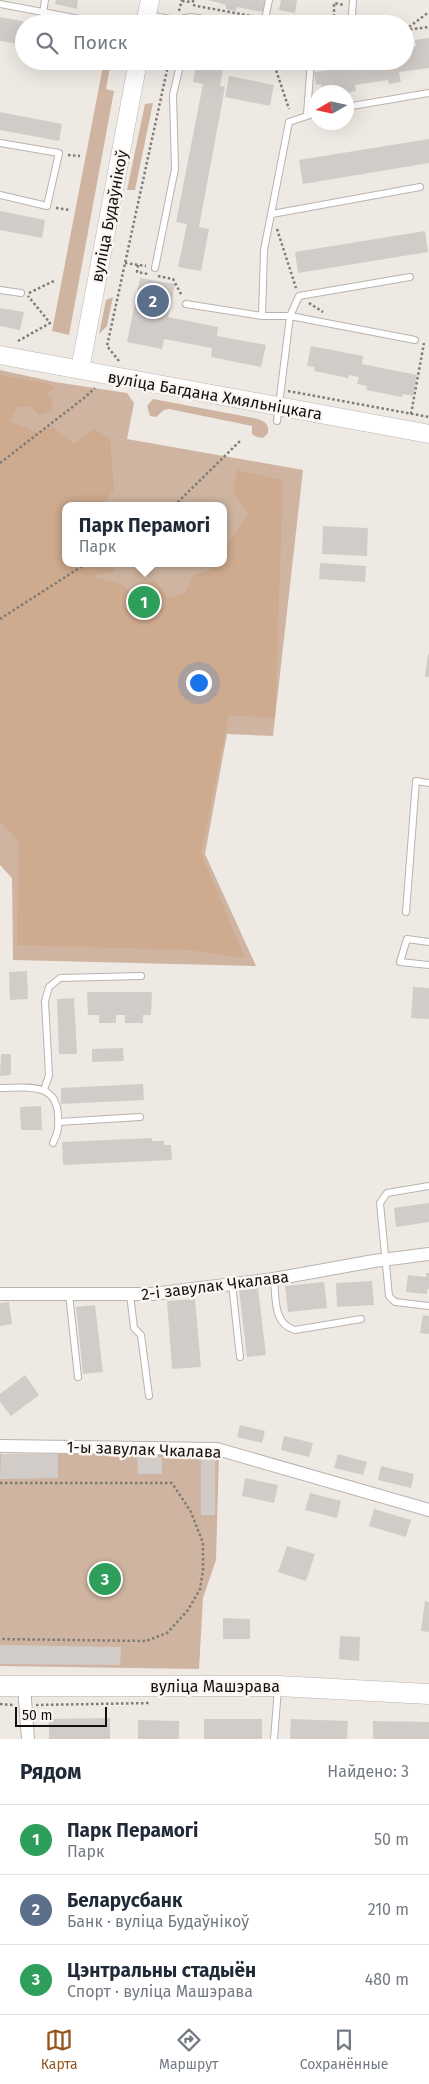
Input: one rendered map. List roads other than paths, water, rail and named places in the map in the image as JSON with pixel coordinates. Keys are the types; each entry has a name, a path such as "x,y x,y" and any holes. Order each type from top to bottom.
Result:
{"main road":[{"name":"вуліца Машэрава","path":"0,1686 24,1696 278,1686 429,1694"}],"street":[{"name":"вуліца Будаўнікоў","path":"80,370 136,70"},
{"name":"вуліца Багдана Хмяльніцкага","path":"0,355 80,370 277,414 429,434"},
{"name":"2-і завулак Чкалава","path":"0,1294 152,1294 274,1280 429,1254"},
{"name":"1-ы завулак Чкалава","path":"0,1446 217,1449 429,1510"},
{"path":"24,1696 28,1739"}],"lane":[{"path":"43,13 45,0"},
{"path":"265,15 269,0"},
{"path":"352,15 353,0"},
{"path":"0,4 54,15"},
{"path":"155,268 174,169 173,95 179,70"},
{"path":"262,316 264,250 288,122 307,114 311,70"},
{"path":"354,106 429,93"},
{"path":"0,143 59,153 48,206 0,195"},
{"path":"272,214 420,187"},
{"path":"277,414 290,316 299,296 410,277"},
{"path":"0,290 21,293"},
{"path":"186,304 262,316 290,316 415,340"},
{"path":"406,912 416,781 429,783"},
{"path":"429,942 407,940 400,962 429,965"},
{"path":"44,1090 49,1075 45,1001 49,987 60,978 142,976"},
{"path":"0,1088 30,1087 44,1090 52,1097 58,1107 58,1132 53,1143"},
{"path":"58,1122 140,1117"},
{"path":"429,1186 387,1193 380,1203 389,1296 395,1302 429,1306"},
{"path":"274,1280 278,1317 286,1328 295,1330 361,1319"},
{"path":"232,1284 240,1358"},
{"path":"69,1294 78,1377"},
{"path":"130,1294 134,1328 141,1335 149,1396"},
{"path":"274,1739 278,1686"}],"place":[{"name":"Беларусбанк","path":"153,301"},
{"name":"Парк Перамогі","path":"144,602"},
{"name":"Цэнтральны стадыён","path":"105,1579"}]}
